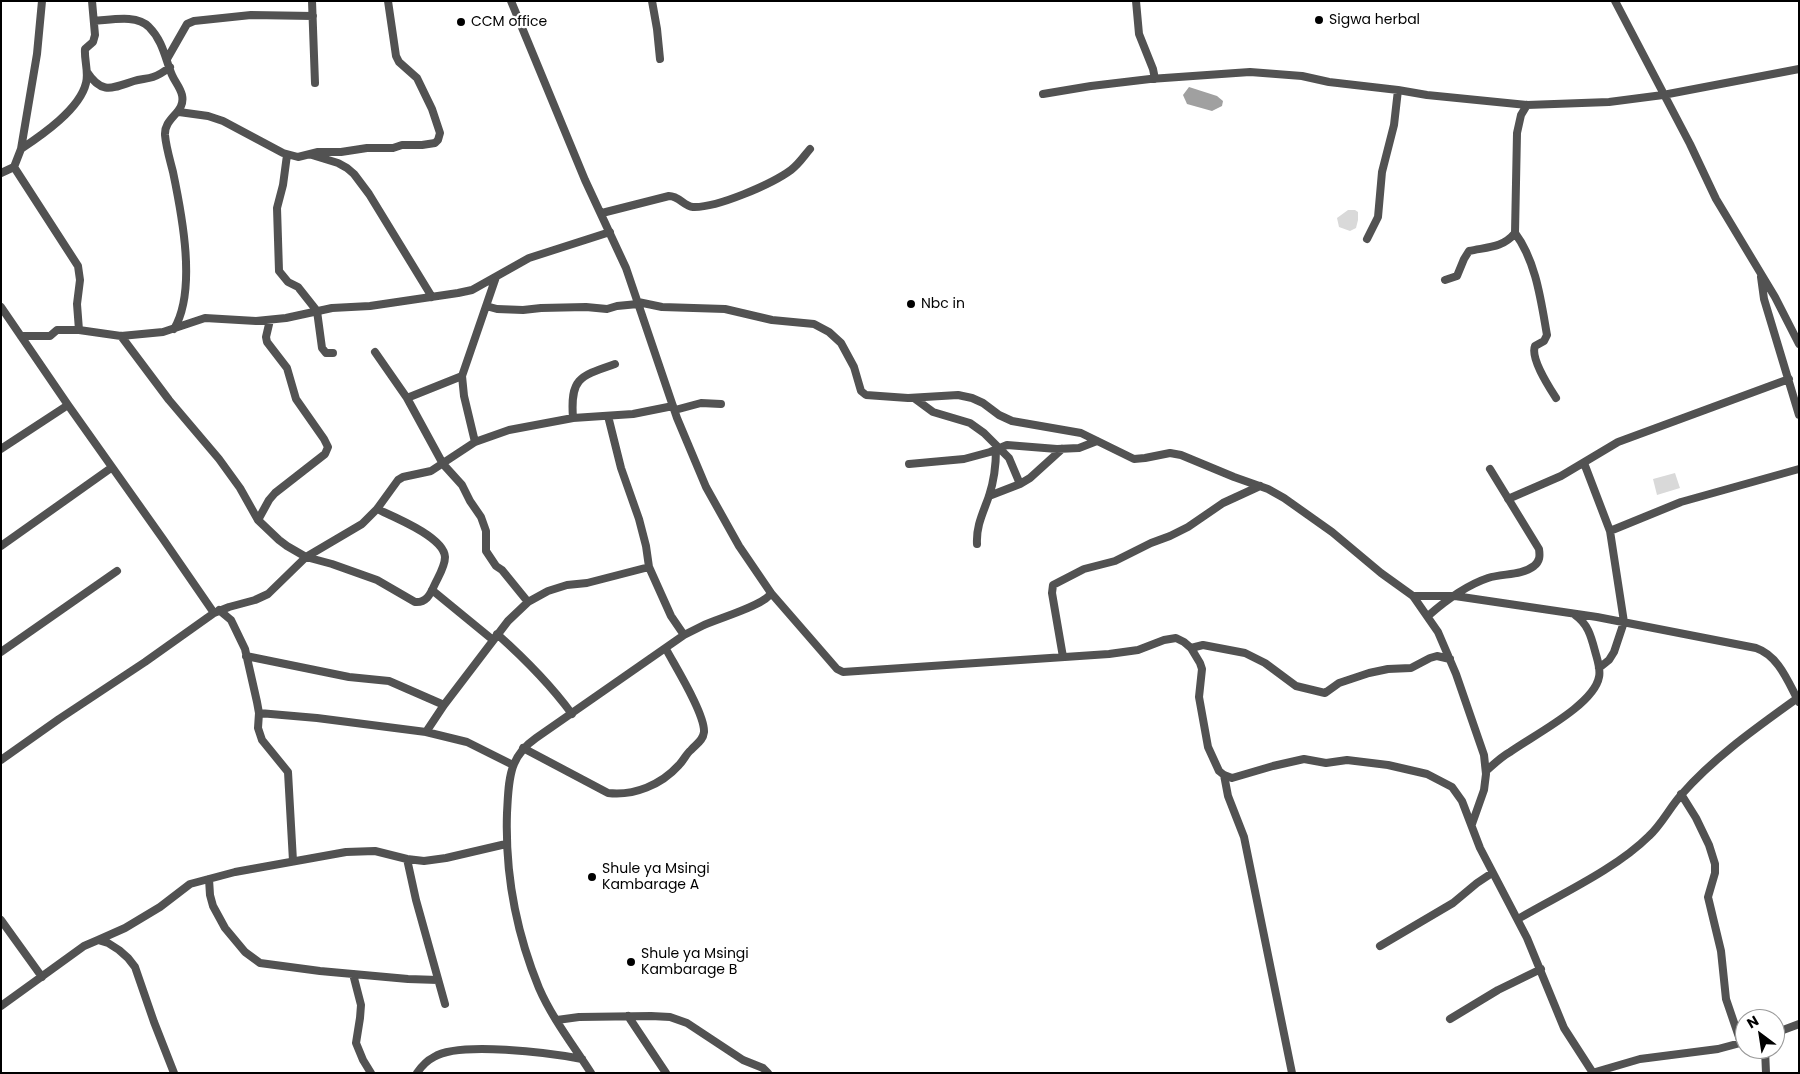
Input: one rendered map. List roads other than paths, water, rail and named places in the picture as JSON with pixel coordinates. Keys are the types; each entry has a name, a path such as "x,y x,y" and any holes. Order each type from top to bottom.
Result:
{"street":[{"path":"1,173 14,167 21,149 37,54 42,1"},
{"path":"21,149 48,130 75,104 82,94 87,72 85,48 94,39 92,1"},
{"path":"312,1 315,83"},
{"path":"179,112 208,116 223,121 287,155 298,157 318,152 393,148 402,144 431,145 438,140 440,133 417,78 399,62 396,56 388,1"},
{"path":"511,1 585,180 626,268 674,408 706,486 726,525 772,593 837,669 843,672 1132,651 1176,638 1192,648 1200,663 1202,669 1199,697 1208,747 1219,771 1224,775 1232,778 1304,759 1326,763 1348,760 1412,770 1433,776 1452,787 1462,801 1480,848 1518,919 1541,969 1564,1028 1592,1073 1640,1059 1718,1049 1735,1044"},
{"path":"652,1 660,59"},
{"path":"1136,1 1139,34 1155,79"},
{"path":"1614,1 1690,144 1716,199 1760,272 1799,344"},
{"path":"168,59 188,24 194,21 251,15 313,16"},
{"path":"94,21 132,19 149,26 168,59 182,97 179,112 168,121 165,135 181,216 186,266 185,298 174,329"},
{"path":"87,72 96,83 105,88 113,88 140,79 152,78 170,67"},
{"path":"1043,94 1090,86 1155,79 1250,72 1302,76 1329,82 1427,95 1528,105 1609,102 1663,95 1799,68"},
{"path":"1367,239 1378,217 1382,172 1394,125 1398,90"},
{"path":"1528,105 1521,115 1517,132 1515,232 1523,243 1530,261 1547,335 1544,341 1535,346 1534,354 1556,398"},
{"path":"602,213 669,196 674,196 692,207 708,205 741,195 757,189 791,170 810,149"},
{"path":"310,154 338,163 354,174 369,194 432,297"},
{"path":"287,155 283,186 277,208 279,271 288,282 298,287 318,310 322,348 326,353 333,353"},
{"path":"14,167 78,266 80,280 77,304 79,330"},
{"path":"21,336 50,336 57,330 79,330 121,336 163,332 205,318 239,321 270,320 318,310 432,297 472,290 529,258 610,232"},
{"path":"1445,280 1457,276 1469,251 1505,243 1515,232"},
{"path":"1760,272 1764,299 1799,415"},
{"path":"475,442 466,406 462,376 496,277"},
{"path":"486,306 497,309 523,310 582,307 607,309 638,303 662,307 731,310 772,320 814,324 829,332 841,343 854,367 861,391 866,396 914,398 958,395 972,398 983,403 999,415 1012,420 1081,433 1134,458 1145,458 1170,453 1181,455 1260,486 1284,498 1324,526 1381,573 1413,596 1428,616 1450,659 1484,755 1486,771 1484,790 1472,824"},
{"path":"1,307 111,468 216,611 231,620 246,656 259,714 258,728 262,740 288,772 293,861"},
{"path":"258,520 275,493 325,454 328,447 296,399 287,368 267,342 266,337 270,320"},
{"path":"121,336 178,410 220,459 240,488 258,520 287,546 306,557 377,580 415,602 421,602 425,600 432,590 444,564 443,550 434,539 378,509"},
{"path":"375,352 407,398 443,464 462,485 481,517 486,531 486,551 496,566 502,570 528,602"},
{"path":"573,418 572,398 576,386 582,378 592,372 615,364"},
{"path":"407,398 462,376"},
{"path":"1508,499 1561,476 1618,442 1789,379"},
{"path":"914,398 938,415 960,420 978,428 1009,458 1020,484"},
{"path":"2,759 58,719 145,662 216,611 262,597 274,589 306,557 362,524 378,509 398,480 403,477 431,471 475,442 509,430 573,418 608,416 701,403 721,404"},
{"path":"1,448 68,405"},
{"path":"608,416 621,468 639,519 649,567 671,616 684,635"},
{"path":"909,464 964,459 1012,444 1062,449 1079,448 1096,441"},
{"path":"977,544 976,534 979,521 994,478 997,448"},
{"path":"989,496 1030,478 1062,449"},
{"path":"1584,463 1610,531 1624,622 1614,652 1609,660 1599,668"},
{"path":"1,546 111,468"},
{"path":"1428,616 1455,596 1486,579 1527,571 1536,565 1540,557 1539,549 1490,469"},
{"path":"1610,531 1681,502 1799,469"},
{"path":"1063,657 1052,593 1053,586 1084,569 1115,561 1170,536 1188,527 1223,503 1260,486"},
{"path":"426,732 495,637 508,621 528,602 548,591 567,585 649,567"},
{"path":"1,652 117,571"},
{"path":"432,590 495,637 539,674 557,693 572,714"},
{"path":"588,1072 539,989 517,923 506,844 508,795 513,765 523,748 684,635 752,606 772,593"},
{"path":"1413,596 1455,596 1574,614 1624,622 1765,651 1774,658 1798,699 1730,749 1681,794 1650,836 1632,851 1518,919"},
{"path":"1486,771 1510,751 1542,733 1564,717 1583,701 1600,677 1588,628 1583,620 1574,614"},
{"path":"1192,648 1203,645 1245,653 1265,663 1296,686 1325,693 1339,683 1369,673 1388,669 1411,668 1437,656 1450,659"},
{"path":"523,748 608,793 621,795 631,793 647,788 662,780 681,764 691,749 700,742 704,733 700,715 666,649"},
{"path":"246,656 348,677 390,681 444,705"},
{"path":"259,714 317,718 426,732 467,742 513,765"},
{"path":"1224,775 1228,796 1244,837 1292,1073"},
{"path":"1681,794 1696,818 1709,845 1715,864 1715,873 1708,897 1721,951 1726,999 1735,1022"},
{"path":"1,1006 84,946 125,928 160,907 190,884 331,854 360,851 386,853 407,859 424,861 446,858 506,844"},
{"path":"407,859 416,900 445,1004"},
{"path":"1380,946 1453,903 1492,873"},
{"path":"209,879 210,895 221,921 236,942 260,963 300,969 438,980"},
{"path":"1,920 42,977"},
{"path":"98,940 108,943 119,950 135,967 174,1073"},
{"path":"1450,1020 1492,994 1541,969"},
{"path":"353,974 361,1005 356,1042 363,1060 371,1073"},
{"path":"628,1016 666,1073"},
{"path":"557,1020 579,1017 670,1017 687,1023 743,1060 763,1068 768,1073"},
{"path":"1785,1029 1799,1024"},
{"path":"417,1073 434,1056 464,1049 543,1054 582,1059"},
{"path":"1765,1059 1766,1073"}],"place":[{"name":"Sigwa herbal","path":"1319,20"},
{"name":"CCM office","path":"461,22"},
{"name":"Nbc in","path":"911,304"},
{"name":"Shule ya Msingi Kambarage A","path":"592,877"},
{"name":"Shule ya Msingi Kambarage B","path":"631,962"}]}
